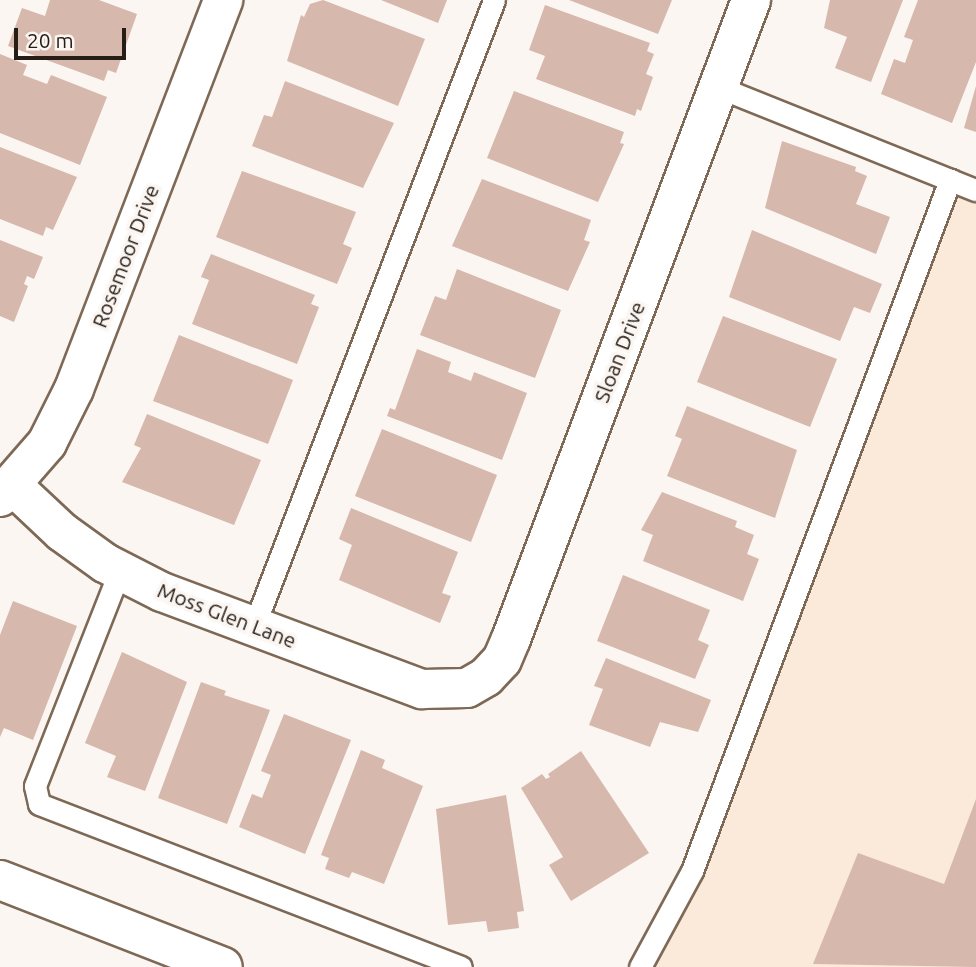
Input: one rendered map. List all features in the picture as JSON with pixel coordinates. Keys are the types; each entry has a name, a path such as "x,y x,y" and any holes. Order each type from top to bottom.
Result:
{"street":[{"name":"Rosemoor Drive","path":"6,491 47,443 74,389 223,0"},
{"name":"Sloan Drive","path":"467,688 502,660 511,639 751,0"},
{"name":"Moss Glen Lane","path":"6,491 120,570 162,592 422,689 445,692 467,688"},
{"path":"0,880 223,967"}],"lane":[{"path":"254,626 494,0"},
{"path":"718,87 976,190"},
{"path":"640,967 692,871 950,180"},
{"path":"120,570 35,786 40,804 461,967"}],"shaded area":[{"path":"943,189 976,202 976,967 646,967"}],"building":[{"path":"50,0 99,0 137,14 116,73 108,70 104,81 8,46 22,8 45,16"},
{"path":"323,0 425,39 398,106 287,61 301,15 304,17 310,4"},
{"path":"381,0 447,0 438,23"},
{"path":"569,0 672,0 658,34"},
{"path":"830,0 903,0 871,82 835,68 847,37 824,28"},
{"path":"918,0 976,0 976,62 952,123 881,94 894,59 905,63 913,40 904,37"},
{"path":"545,5 650,43 647,51 654,54 646,74 653,77 641,111 637,109 635,116 536,79 545,56 529,50"},
{"path":"0,54 27,65 23,75 47,84 51,75 107,97 80,165 0,133"},
{"path":"285,81 394,123 363,188 252,146 264,115 272,117"},
{"path":"976,86 976,132 964,128"},
{"path":"514,91 624,132 620,143 624,144 598,202 487,158"},
{"path":"782,141 856,167 855,171 867,176 856,204 890,217 876,254 765,208"},
{"path":"0,147 77,177 53,230 46,227 43,236 0,219"},
{"path":"242,171 356,212 343,244 352,248 337,284 216,237"},
{"path":"482,179 591,220 584,240 590,242 568,291 452,246"},
{"path":"752,230 882,284 870,313 854,307 840,341 729,297"},
{"path":"0,240 43,257 34,279 27,276 24,284 28,286 14,322 0,316"},
{"path":"211,254 315,295 311,304 319,307 297,364 192,324 209,280 201,277"},
{"path":"457,269 561,310 535,378 420,335 435,296 446,300"},
{"path":"723,316 837,359 810,427 697,382"},
{"path":"179,335 293,380 268,444 153,401"},
{"path":"417,349 451,362 448,372 471,381 474,372 527,393 502,460 387,416 390,408 395,410"},
{"path":"687,406 797,450 775,518 667,476 682,439 675,436"},
{"path":"147,414 261,460 234,525 122,482 141,448 134,445"},
{"path":"382,429 497,475 471,542 355,496"},
{"path":"662,492 737,521 735,527 754,535 747,554 759,559 743,601 643,561 653,535 641,530"},
{"path":"351,508 458,552 442,593 451,596 440,623 339,580 352,545 339,539"},
{"path":"623,575 710,610 698,640 709,645 695,679 597,641"},
{"path":"13,601 77,626 33,740 4,728 0,737 0,635"},
{"path":"122,652 187,682 145,791 107,777 116,756 85,743"},
{"path":"606,658 711,700 698,732 660,722 650,747 589,725 603,689 594,686"},
{"path":"201,682 226,691 224,695 270,710 227,824 158,798"},
{"path":"284,714 351,740 305,854 239,827 252,794 262,798 271,775 261,771"},
{"path":"361,750 385,760 382,768 423,786 384,884 352,872 349,878 325,869 329,858 321,855"},
{"path":"581,751 649,853 571,901 549,865 563,857 521,788 542,774 546,779 550,777 548,774"},
{"path":"506,795 524,911 517,912 519,928 488,932 486,921 448,925 436,809"},
{"path":"976,799 976,967 813,964 858,853 944,884"}]}
